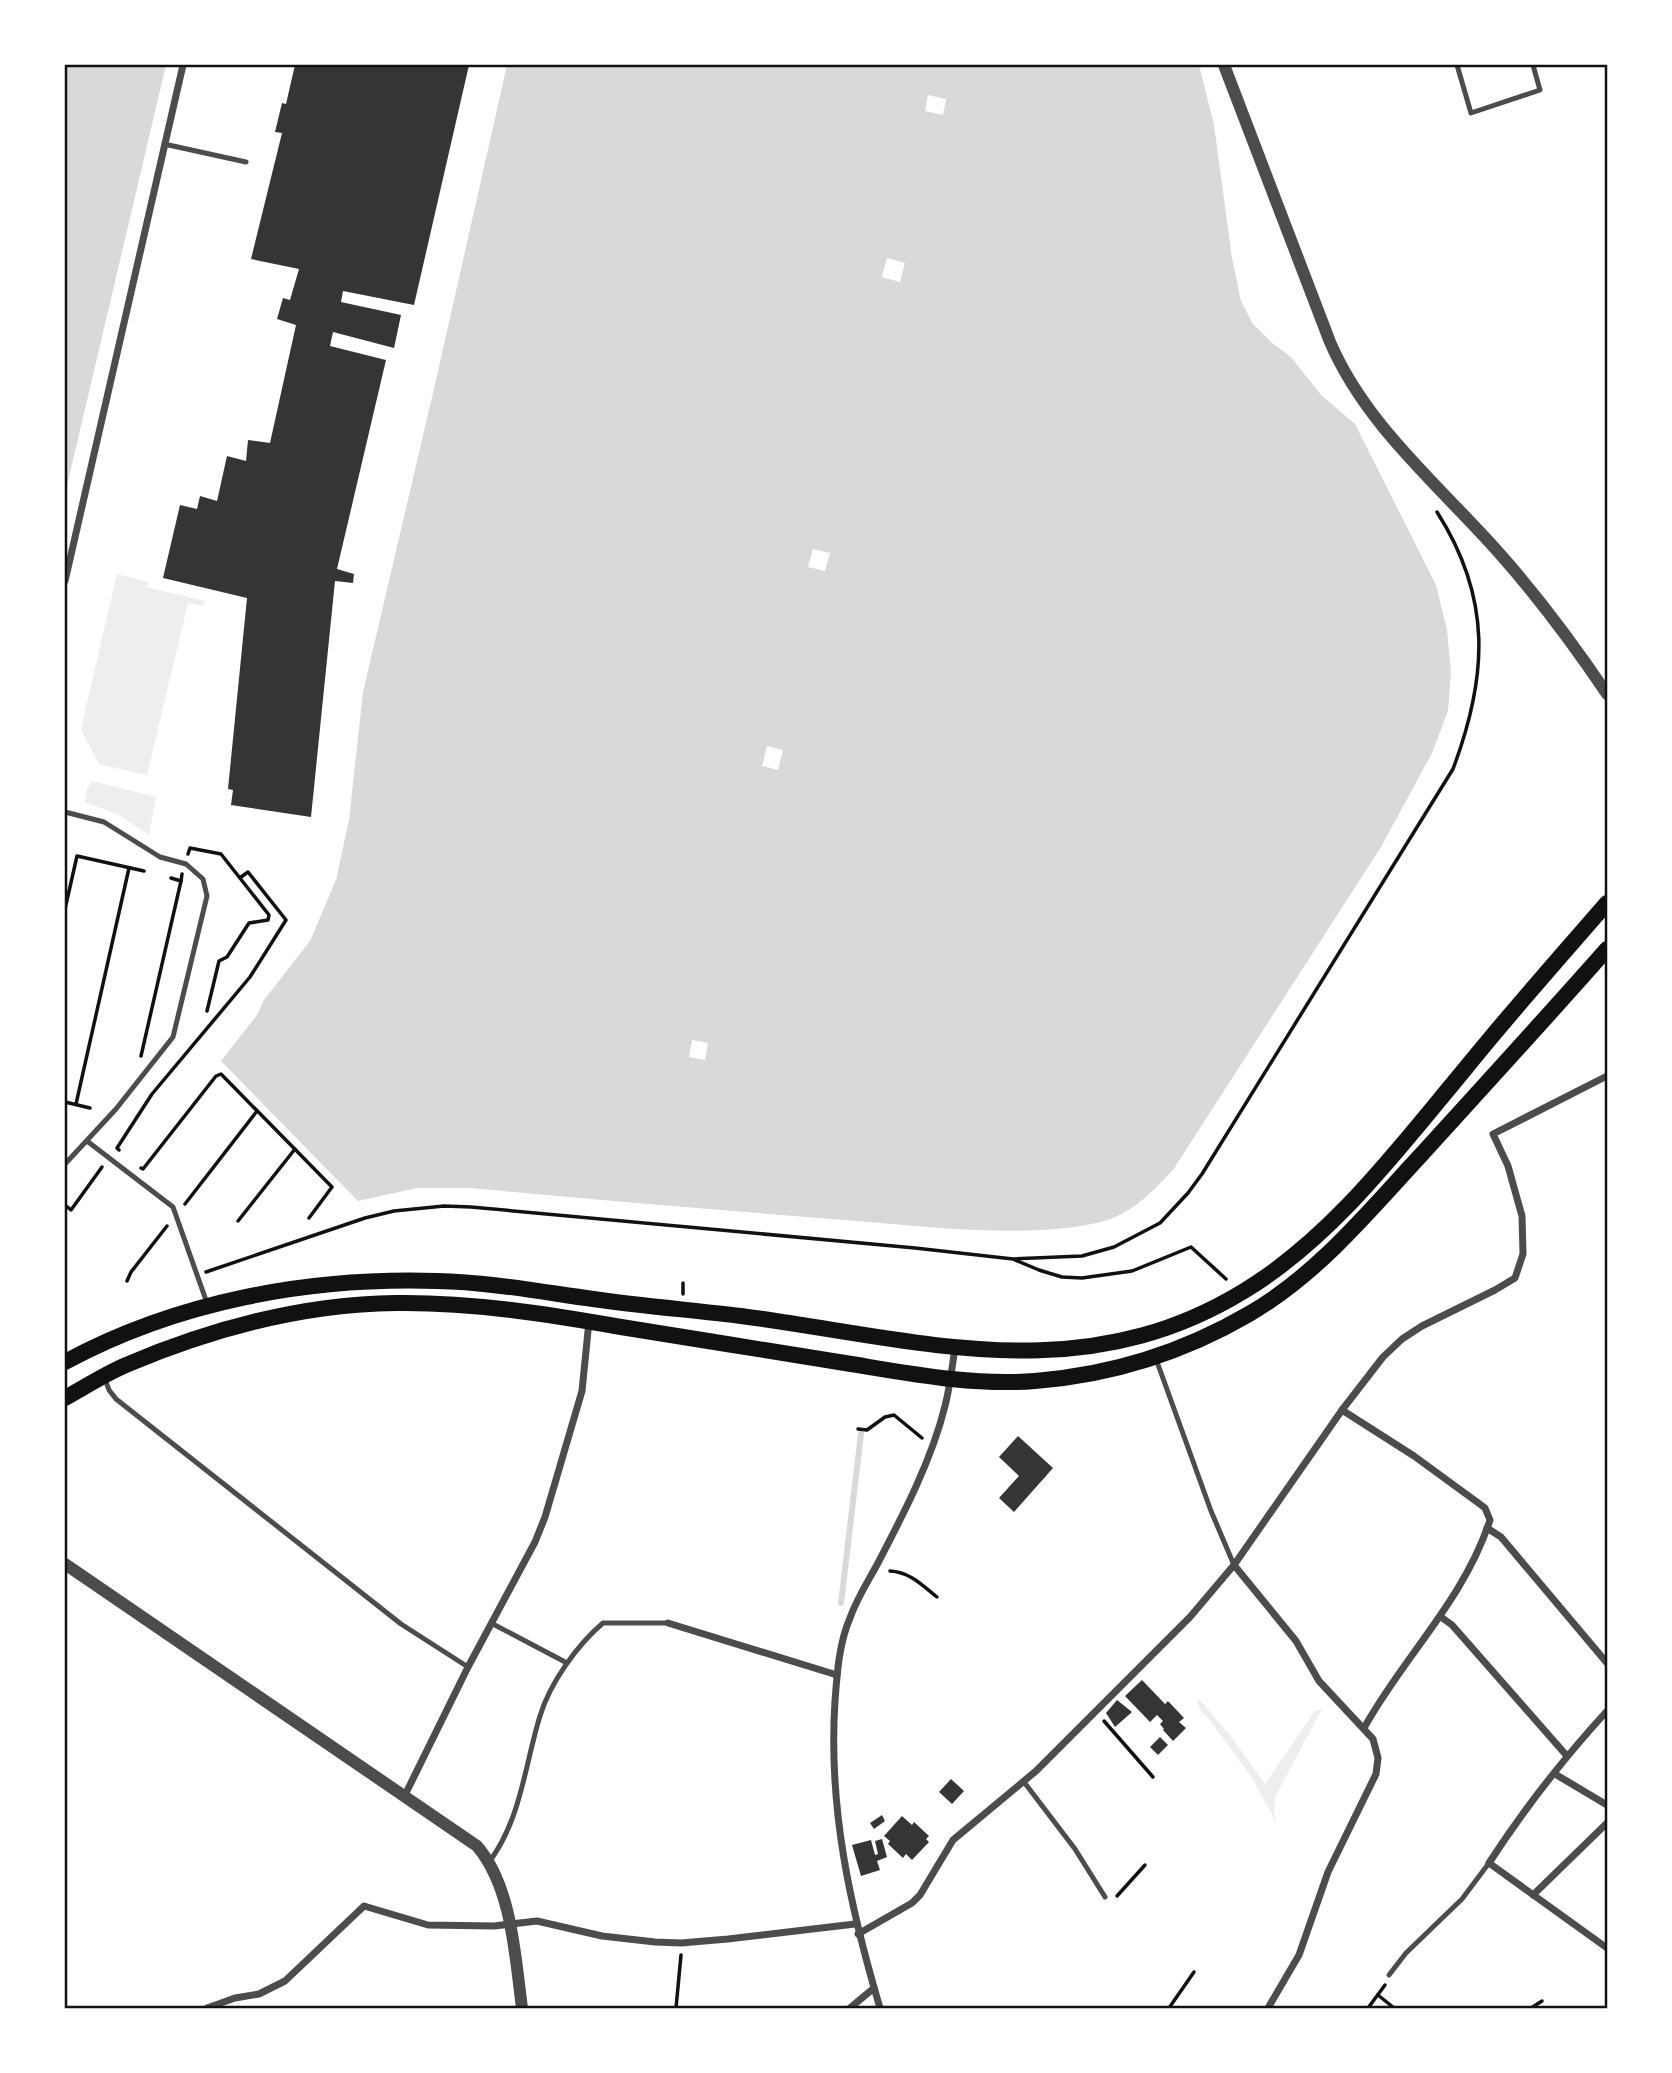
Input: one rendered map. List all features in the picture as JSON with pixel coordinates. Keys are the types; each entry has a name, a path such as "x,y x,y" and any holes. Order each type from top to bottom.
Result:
{"main road":[{"path":"65,1362 158,1320 207,1306 247,1297 369,1282 440,1281 742,1316 955,1348 1034,1351 1113,1344 1176,1325 1205,1313 1247,1290 1294,1255 1352,1200 1607,903"},
{"path":"65,1398 126,1365 239,1326 334,1307 397,1303 462,1306 589,1321 951,1378 1031,1381 1067,1378 1155,1357 1189,1344 1248,1315 1318,1265 1378,1203 1607,948"}],"street":[{"path":"65,580 183,65"},
{"path":"1224,65 1330,342 1354,390 1373,415 1530,590 1572,642 1607,694"},
{"path":"858,1934 912,1903 926,1886 953,1840 1024,1782 1177,1631 1234,1565 1371,1371 1402,1339 1422,1326 1507,1284 1520,1268 1523,1254 1522,1216 1508,1166 1493,1133 1607,1076"},
{"path":"405,1795 468,1667 535,1542 582,1391 589,1321"},
{"path":"880,2008 855,1924 837,1818 833,1776 837,1675 849,1620 917,1483 932,1445 945,1408 955,1348"},
{"path":"1342,1410 1485,1508 1489,1520 1463,1583 1378,1702 1364,1728"},
{"path":"1487,1528 1501,1537 1607,1663"},
{"path":"65,1564 467,1838 489,1862 498,1881 510,1923 522,2008"},
{"path":"1234,1565 1296,1641 1319,1681 1364,1728 1373,1739 1377,1750 1376,1774 1328,1872 1298,1955 1268,2008"},
{"path":"1441,1617 1452,1625 1567,1756"},
{"path":"668,1623 837,1675"},
{"path":"1607,1711 1567,1756 1489,1863 1607,1948"},
{"path":"1555,1774 1607,1805"},
{"path":"1533,1895 1607,1823"},
{"path":"207,2008 235,1998 259,1994 285,1980 364,1906 428,1924 494,1926 537,1921 602,1936 681,1943 855,1924"},
{"path":"850,2008 874,1988"}],"lane":[{"path":"1457,65 1471,113 1540,90 1533,65"},
{"path":"164,144 246,162"},
{"path":"65,812 104,822 160,857 186,864 203,879 206,897 173,1037 129,1093 65,1164"},
{"path":"87,1140 173,1207 207,1306"},
{"path":"1155,1357 1211,1511 1234,1565"},
{"path":"104,1377 116,1399 401,1624 468,1667"},
{"path":"489,1862 502,1844 528,1768 540,1714 566,1663 603,1623 668,1623"},
{"path":"493,1624 566,1663"},
{"path":"1024,1782 1075,1849 1105,1897"},
{"path":"1389,1975 1406,1953 1462,1899 1489,1863"}],"path":[{"path":"198,1275 365,1218 417,1207 444,1206 1013,1259 1082,1256 1114,1247 1160,1223 1202,1174 1443,787 1465,738 1474,706 1479,640 1477,610 1467,568 1431,502"},
{"path":"190,848 220,854 270,915 268,920 249,923 227,957 219,961 207,1011"},
{"path":"65,909 77,856 144,871"},
{"path":"76,1104 129,868"},
{"path":"139,1061 183,872"},
{"path":"125,1155 117,1149 152,1094 250,977 286,920 248,872 241,877"},
{"path":"171,878 181,881"},
{"path":"133,1162 143,1169 216,1076 221,1074 332,1187 309,1218"},
{"path":"65,1102 90,1108"},
{"path":"127,1281 131,1272 257,1111"},
{"path":"238,1221 295,1149"},
{"path":"65,1205 71,1210 102,1167"},
{"path":"1013,1259 1062,1277 1083,1278 1132,1271 1191,1247 1226,1279"},
{"path":"858,1429 867,1430 885,1417 894,1415 932,1445"},
{"path":"890,1571 909,1575 937,1597"},
{"path":"1096,1711 1153,1777"},
{"path":"1105,1897 1122,1893 1146,1865"},
{"path":"676,2008 681,1973 681,1943"},
{"path":"1169,2008 1194,1972"},
{"path":"1368,2008 1389,1975"},
{"path":"1378,1995 1394,2008"},
{"path":"1531,2008 1542,2001"}],"shaded area":[{"path":"65,65 166,65 65,494"},
{"path":"507,65 1199,65 1214,125 1232,258 1241,301 1253,324 1291,357 1321,395 1355,424 1436,585 1447,630 1451,673 1448,711 1432,753 1381,847 1173,1170 1149,1194 1122,1214 1101,1222 1044,1230 1012,1231 916,1226 470,1188 417,1188 358,1201 221,1061 310,941 336,880 349,820 363,692","holes":["928,95 946,99 943,115 925,111","887,258 905,263 900,282 882,277","813,549 830,553 825,571 808,567","767,746 783,750 778,770 762,766","692,1040 708,1043 705,1060 689,1057"]},
{"path":"117,574 148,582 147,587 205,601 203,606 188,603 147,775 99,764 81,729"},
{"path":"92,781 156,797 149,835 119,815 85,802 87,789"},
{"path":"1199,1699 1230,1735 1265,1784 1315,1711 1322,1709 1275,1797 1274,1813 1277,1824 1252,1778 1205,1714 1203,1715 1197,1702"}],"building":[{"path":"295,65 469,65 414,305 343,291 341,302 401,315 394,348 333,332 330,346 386,360 337,569 354,574 353,583 335,581 311,817 231,805 233,790 228,789 247,598 163,578 180,505 197,509 200,496 217,501 227,456 246,461 248,440 270,443 296,325 277,319 283,298 290,300 299,269 251,259 282,133 275,132 282,103 286,104"},
{"path":"1018,1436 1053,1468 1014,1512 999,1498 1019,1476 999,1457"},
{"path":"1142,1680 1165,1704 1168,1701 1184,1718 1179,1722 1186,1728 1173,1741 1163,1730 1160,1724 1163,1721 1157,1715 1150,1722 1125,1696"},
{"path":"1117,1700 1132,1712 1115,1727 1106,1713"},
{"path":"1160,1737 1168,1745 1158,1755 1150,1747"},
{"path":"951,1779 964,1791 952,1804 939,1792"},
{"path":"882,1815 885,1821 874,1829 870,1823"},
{"path":"902,1816 912,1825 914,1822 929,1836 926,1839 929,1842 912,1860 906,1854 903,1858 888,1844 890,1841 884,1836"},
{"path":"882,1839 887,1857 877,1861 880,1870 861,1876 852,1845 871,1840 875,1855 878,1854 875,1841"}],"waterway":[{"path":"841,1603 861,1434"}]}
